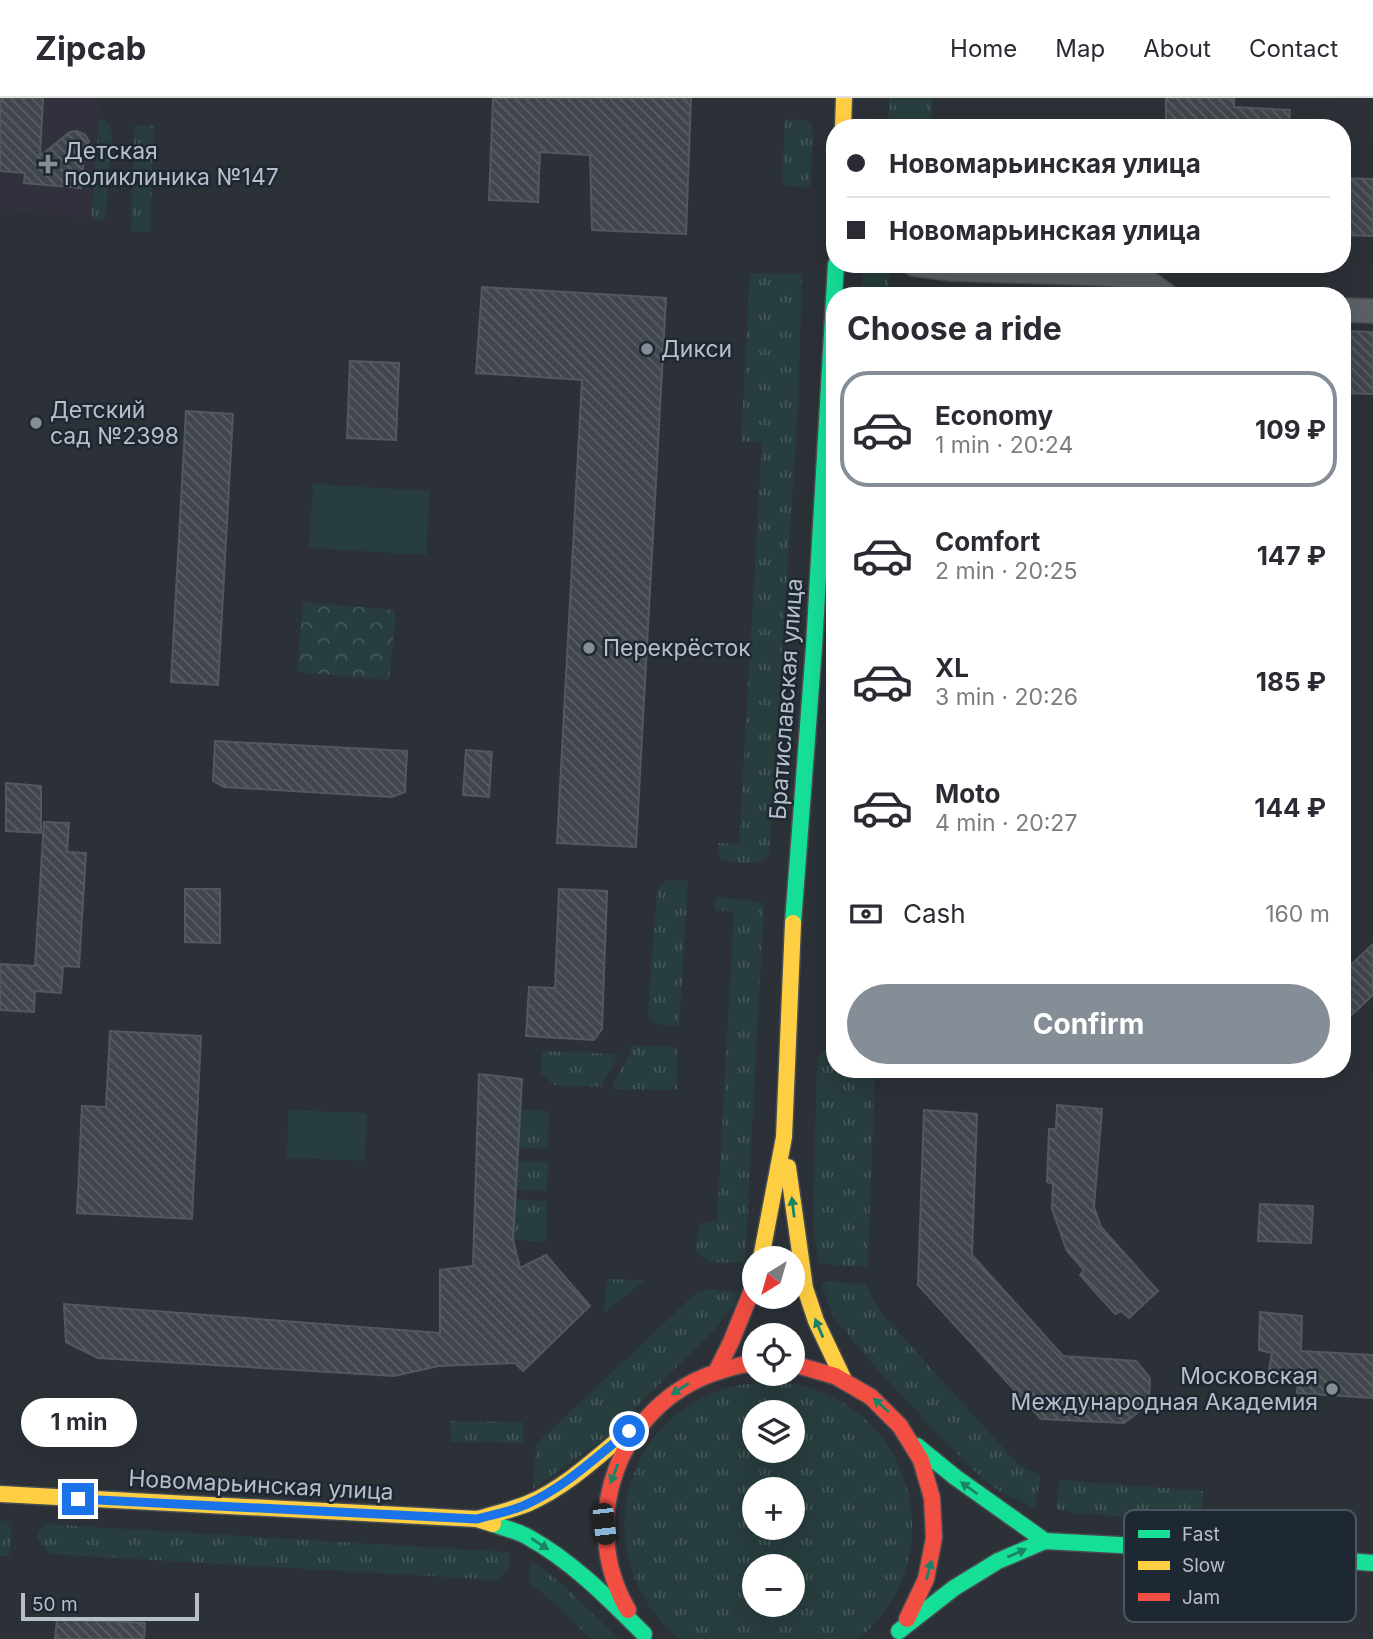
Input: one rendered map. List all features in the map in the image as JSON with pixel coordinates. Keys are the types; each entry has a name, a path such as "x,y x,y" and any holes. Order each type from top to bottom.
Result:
{"main road":[{"path":"843,119 844,98"},
{"name":"Братиславская улица","path":"763,1246 784,1138 795,885 814,647 826,438"},
{"name":"Братиславская улица","path":"784,1138 804,1288 816,1321 843,1378"},
{"path":"717,1370 744,1309"},
{"path":"646,1636 622,1601 609,1563 604,1524 610,1484 625,1447 648,1415 680,1388 698,1378 717,1370 742,1365"},
{"path":"805,1366 843,1378 881,1404 911,1440 926,1471 934,1504 935,1538 930,1571 918,1602 896,1635"},
{"name":"Новомарьинская улица","path":"477,1519 513,1510 548,1493 570,1479 648,1415"},
{"path":"911,1440 955,1477 1045,1541"},
{"name":"Новомарьинская улица","path":"0,1494 477,1519 526,1535 554,1553 590,1580 646,1636"},
{"path":"896,1635 954,1588 998,1561 1045,1541 1124,1545"}],"street":[{"path":"1077,273 1142,278 1154,287"},
{"path":"1351,310 1373,311"}],"shaded area":[{"name":"Детская поликлиника №147","path":"0,98 100,98 91,219 0,210"}],"green space":[{"path":"889,98 932,98 931,119 888,119"},
{"path":"99,118 107,124 112,133 105,220 91,219"},
{"path":"785,119 805,120 811,124 813,133 810,188 786,186 782,180"},
{"path":"135,125 154,126 150,232 131,231"},
{"path":"750,273 802,274 798,406 769,853 765,860 748,863 720,860 718,843 739,844 762,443 741,441"},
{"path":"863,273 889,273 888,287 862,287"},
{"path":"313,484 430,491 426,555 309,548"},
{"path":"303,602 395,610 389,680 297,672"},
{"path":"665,881 688,881 679,1026 657,1023 648,1013 657,890"},
{"path":"718,897 764,903 746,1246 742,1246 742,1263 709,1262 696,1252 701,1223 717,1221 734,911 715,910"},
{"path":"630,1045 677,1047 677,1090 613,1089 613,1084 631,1052"},
{"path":"542,1051 619,1054 601,1087 554,1085 541,1074"},
{"path":"824,1051 826,1078 875,1078 868,1267 818,1264 813,1221 817,1059"},
{"path":"288,1110 367,1113 365,1161 287,1158"},
{"path":"521,1110 549,1111 548,1149 519,1147"},
{"path":"518,1161 548,1162 547,1191 516,1189"},
{"path":"516,1199 547,1201 546,1242 513,1240"},
{"path":"607,1279 645,1280 604,1313"},
{"path":"821,1284 865,1284 882,1314 982,1425 1020,1466 1041,1475 1034,1508 1002,1493 987,1482 868,1359 834,1317"},
{"path":"706,1290 740,1291 734,1305 715,1329 605,1438 533,1489 536,1444 695,1294"},
{"path":"742,1385 801,1386 829,1395 861,1416 886,1443 903,1474 911,1509 911,1544 902,1579 885,1611 858,1639 679,1639 654,1613 636,1582 627,1550 625,1516 631,1483 644,1452 666,1424 695,1401 723,1389"},
{"path":"450,1421 523,1422 523,1443 451,1442"},
{"path":"1059,1480 1203,1491 1202,1510 1124,1510 1124,1517 1056,1509"},
{"path":"0,1520 6,1521 11,1529 9,1556 0,1556"},
{"path":"44,1524 506,1552 510,1553 510,1565 498,1580 50,1554 37,1537"},
{"path":"531,1561 562,1584 619,1639 590,1639 529,1582"}],"building":[{"path":"0,98 43,98 40,156 70,132 77,131 85,135 89,141 88,151 84,156 81,188 24,183 25,173 0,171"},
{"path":"493,98 691,98 686,234 592,230 590,155 540,152 538,202 489,200"},
{"path":"1166,98 1234,98 1234,107 1290,110 1290,119 1166,119"},
{"path":"1351,178 1373,179 1373,236 1351,235"},
{"path":"482,287 666,298 636,847 557,843 582,380 476,373"},
{"path":"1351,331 1373,332 1373,394 1351,393"},
{"path":"350,361 399,363 396,440 347,438"},
{"path":"186,411 233,414 218,685 171,682"},
{"path":"215,741 407,751 405,792 392,797 224,787 213,781"},
{"path":"466,750 492,752 489,797 463,795"},
{"path":"6,783 41,786 41,833 6,831"},
{"path":"44,822 69,823 67,852 86,853 79,967 63,966 61,993 35,991 34,1012 0,1010 0,964 35,966"},
{"path":"185,889 220,889 220,943 185,942"},
{"path":"559,889 607,891 602,1029 594,1040 526,1036 529,987 555,988"},
{"path":"1373,944 1373,995 1351,1016 1351,965"},
{"path":"110,1031 201,1036 192,1219 77,1213 82,1106 106,1107"},
{"path":"479,1074 522,1079 513,1240 520,1268 546,1255 590,1306 523,1371 515,1363 439,1366 394,1376 98,1358 66,1342 64,1304 440,1333 440,1270 473,1266"},
{"path":"1057,1105 1102,1109 1094,1207 1101,1227 1158,1291 1129,1318 1121,1311 1115,1314 1080,1275 1084,1270 1067,1251 1052,1209 1053,1184 1047,1182 1049,1129 1056,1129"},
{"path":"924,1110 977,1114 972,1255 1063,1356 1136,1361 1150,1378 1149,1404 1124,1423 1041,1419 918,1285"},
{"path":"1260,1204 1313,1206 1311,1243 1258,1241"},
{"path":"1260,1312 1302,1316 1301,1351 1373,1355 1373,1398 1297,1393 1298,1377 1268,1376 1272,1353 1259,1350"},
{"path":"57,1619 145,1623 144,1639 55,1639"}],"traffic: fast":[{"path":"835,273 835,287"},
{"path":"793,923 814,647 826,438"},
{"path":"917,1446 955,1477 1045,1541"},
{"path":"493,1524 524,1535 560,1558 589,1581 644,1634"},
{"path":"899,1631 954,1588 998,1561 1045,1541 1124,1545"},
{"path":"1356,1562 1373,1563"}],"traffic: slow":[{"path":"843,119 844,98"},
{"path":"763,1246 784,1137 793,923"},
{"path":"788,1167 805,1288 816,1321 843,1378"},
{"path":"477,1519 529,1503 557,1488 631,1429"},
{"path":"0,1494 477,1519 493,1524"}],"traffic: jam":[{"path":"717,1370 744,1309"},
{"path":"628,1610 613,1576 606,1540 607,1504 616,1470 632,1438 654,1410 683,1388 717,1372 742,1365"},
{"path":"805,1367 835,1376 871,1397 900,1426 921,1460 932,1498 934,1538 926,1579 907,1619"}],"place":[{"name":"Детская поликлиника №147","path":"48,164"},
{"name":"Дикси","path":"647,349"},
{"name":"Детский сад №2398","path":"36,423"},
{"name":"Перекрёсток","path":"589,648"},
{"name":"Московская Международная Академия","path":"1332,1389"}],"route":[{"path":"78,1499 477,1519 513,1510 541,1497 570,1479 629,1431"}]}
